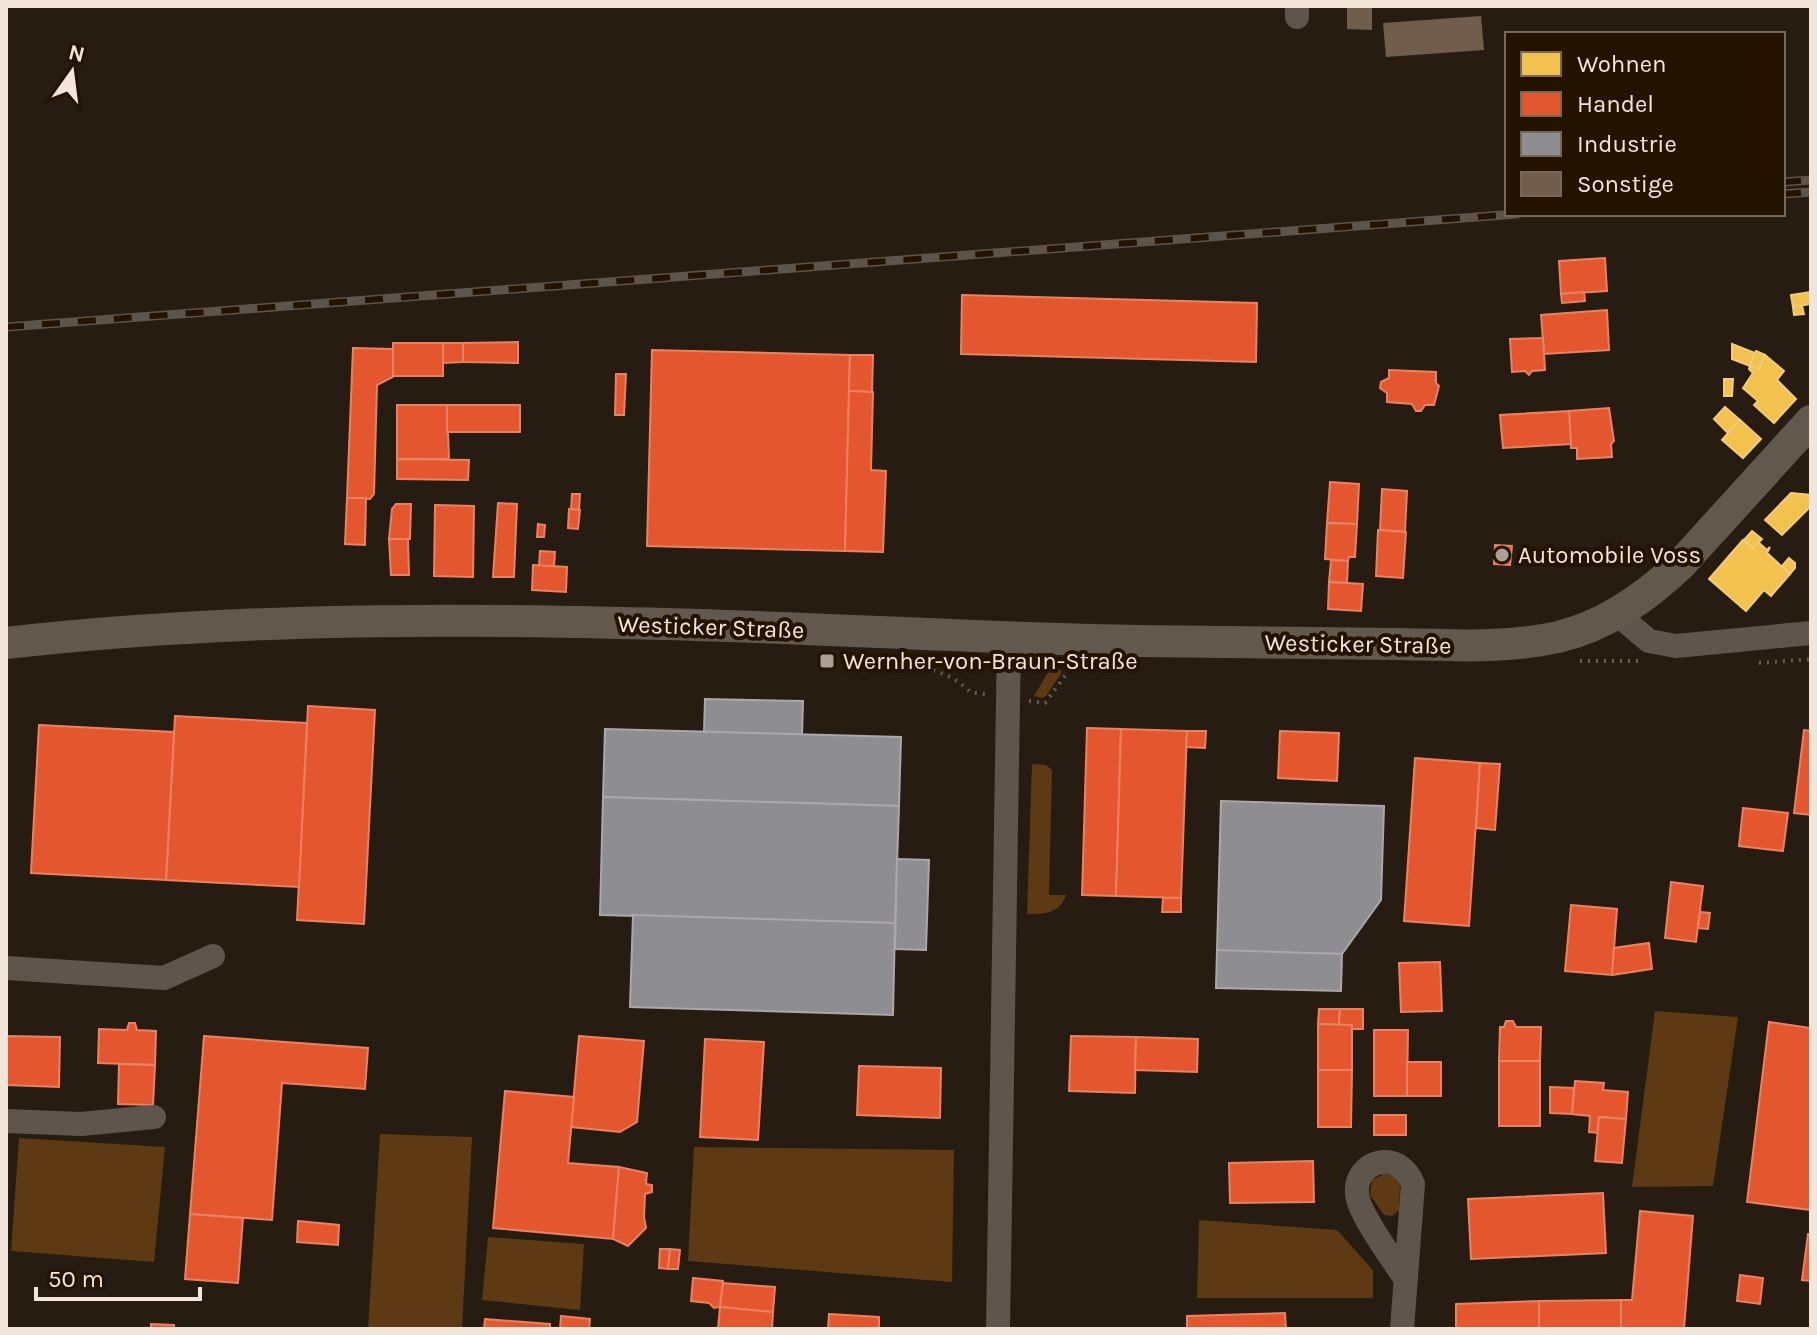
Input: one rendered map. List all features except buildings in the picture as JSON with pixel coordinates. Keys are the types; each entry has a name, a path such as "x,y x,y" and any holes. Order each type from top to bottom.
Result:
{"main road":[{"name":"Westicker Straße","path":"6,643 160,628 396,621 622,623 1009,639 1493,645 1559,636 1617,614 1681,564 1811,421"}],"street":[{"path":"1617,614 1649,641 1676,646 1811,633"},
{"path":"998,1329 1009,639"},
{"path":"6,968 164,978 213,956"},
{"path":"6,1121 81,1124 154,1117"},
{"path":"1402,1329 1406,1280"}],"path":[{"path":"861,659 944,673 970,692 1045,703 1073,665"}],"shaded area":[{"path":"1056,667 1062,672 1046,696 1034,696 1047,674"},
{"path":"1032,764 1046,765 1052,770 1049,895 1066,895 1056,909 1027,914"},
{"path":"1655,1011 1738,1017 1713,1186 1632,1187"},
{"path":"380,1134 472,1137 462,1329 368,1329"},
{"path":"19,1138 165,1147 154,1262 11,1251"},
{"path":"694,1147 954,1150 952,1282 688,1261"},
{"path":"1384,1174 1394,1176 1400,1184 1399,1210 1392,1216 1384,1215 1370,1195 1372,1180"},
{"path":"1199,1220 1337,1230 1373,1270 1373,1298 1197,1298"},
{"path":"488,1237 584,1244 580,1310 482,1300"}],"railway":[{"path":"1785,182 1811,180"},
{"path":"1785,194 1811,192"},
{"path":"6,327 1505,215"}],"place":[{"name":"Automobile Voss","path":"1502,555"},
{"name":"Wernher-von-Braun-Straße","path":"827,661"}]}
